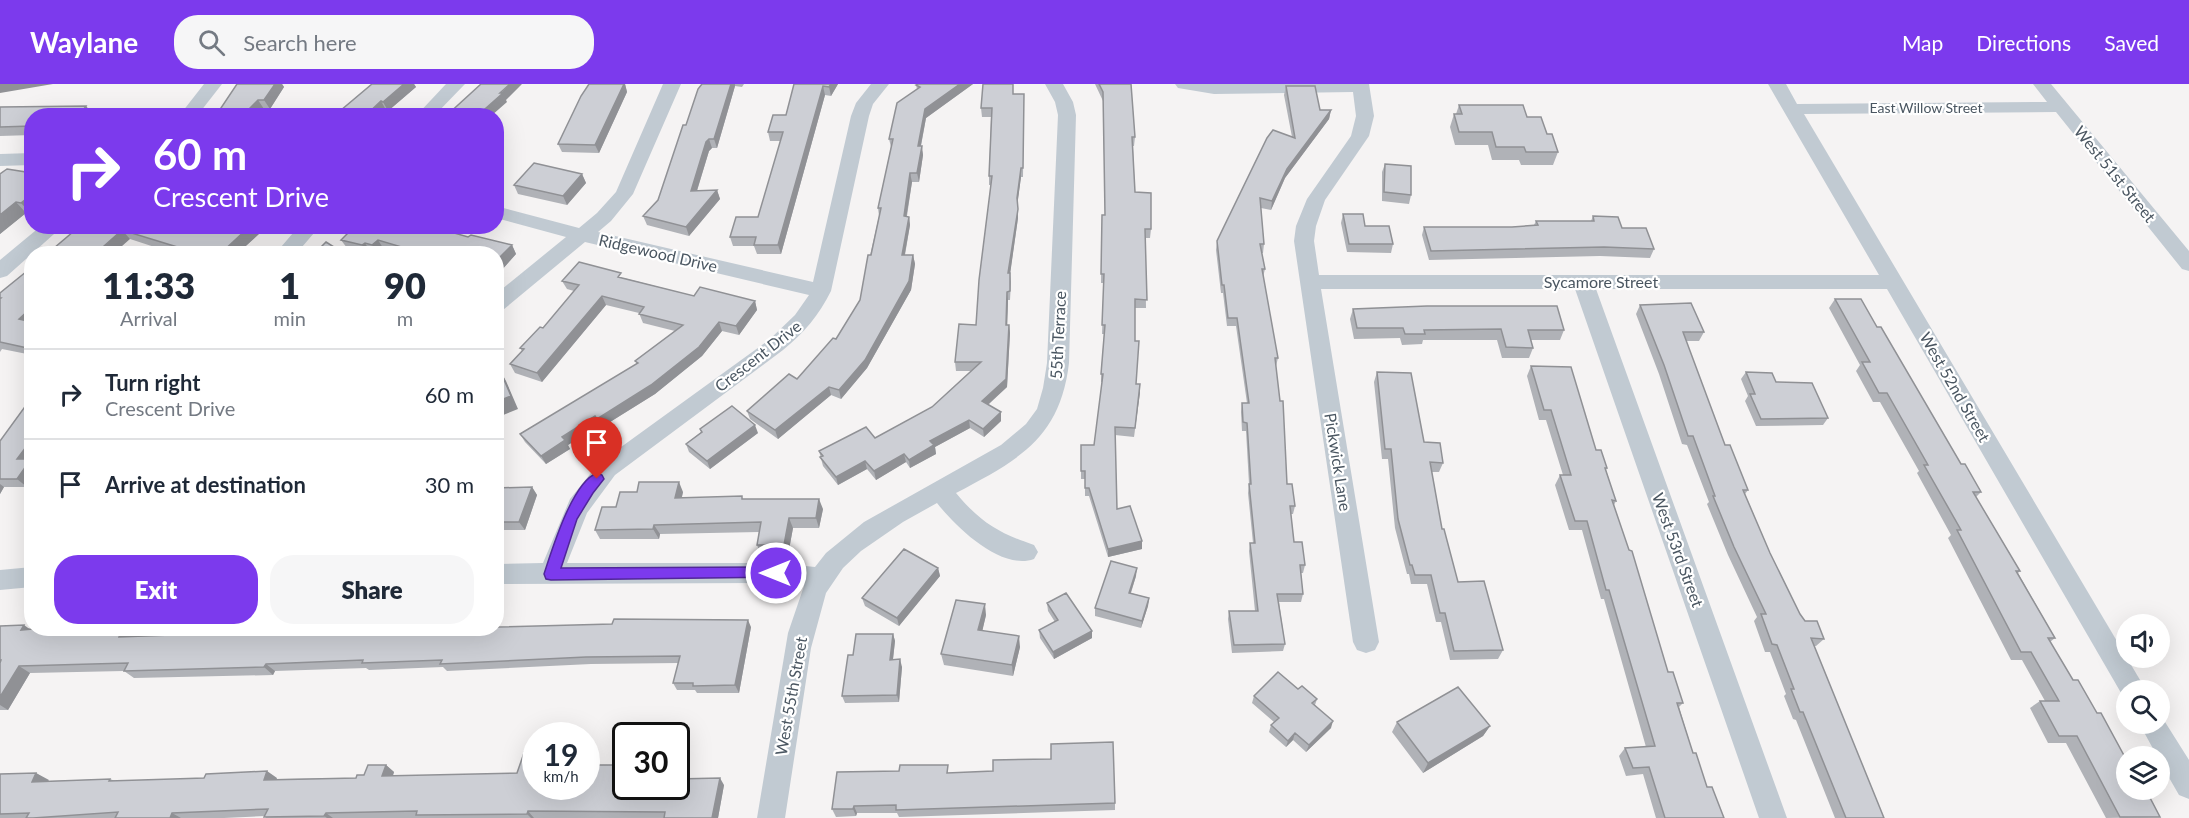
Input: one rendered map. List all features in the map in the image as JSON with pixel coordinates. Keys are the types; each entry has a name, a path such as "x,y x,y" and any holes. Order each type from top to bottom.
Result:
{"street":[{"path":"194,108 213,84"},
{"path":"432,108 456,84"},
{"path":"504,298 604,217 624,194 672,84"},
{"name":"Crescent Drive","path":"551,574 571,518 588,489 617,460 801,324 820,291 856,128 865,103 880,84"},
{"name":"55th Terrace","path":"821,578 832,563 868,532 1006,454 1036,427 1046,412 1054,392 1058,363 1067,116 1064,102 1054,84"},
{"path":"1185,84 1214,89 1361,86"},
{"name":"West 52nd Street","path":"1777,84 2127,680"},
{"name":"West 51st Street","path":"2042,84 2189,264"},
{"name":"Pickwick Lane","path":"1361,86 1365,116 1360,136 1316,200 1306,226 1304,241 1366,642"},
{"name":"East Willow Street","path":"1791,109 2061,107"},
{"path":"0,160 24,159"},
{"name":"Ridgewood Drive","path":"504,214 582,235 820,291"},
{"path":"30,246 44,234"},
{"path":"292,246 303,234"},
{"path":"0,271 24,251"},
{"name":"Sycamore Street","path":"1310,282 1893,282"},
{"name":"West 53rd Street","path":"1583,282 1773,818"},
{"path":"942,492 980,534 995,542 1026,552"},
{"path":"504,574 776,573 821,578"},
{"path":"0,580 24,575"},
{"name":"West 55th Street","path":"771,818 808,602 821,578"},
{"path":"2158,734 2189,786"}],"building":[{"path":"237,84 275,84 264,100 258,100 250,108 221,108"},
{"path":"372,84 404,84 374,108 344,108"},
{"path":"481,84 510,84 486,108 455,108"},
{"path":"589,84 624,84 595,145 558,144 581,96"},
{"path":"702,84 731,84 714,139 706,142 691,191 717,190 686,227 643,216 658,200 683,125 686,125 698,89"},
{"path":"794,84 831,84 829,87 823,86 778,245 754,245 756,237 730,237 736,217 758,217 783,132 768,132 773,115 786,115"},
{"path":"960,84 925,109 918,146 922,146 917,173 910,173 904,216 909,217 902,255 913,255 909,281 865,360 839,390 829,387 775,430 747,411 789,374 797,379 833,338 836,339 860,300 868,255 871,255 881,208 878,208 893,139 889,139 897,103 920,87 916,85"},
{"path":"983,84 1013,84 1013,94 1024,94 1023,168 1021,168 1017,198 1018,209 1008,273 1010,273 1010,291 1007,292 1006,325 1009,325 1006,379 982,401 1001,412 983,429 969,420 930,441 934,445 909,460 904,454 874,471 865,461 836,477 820,457 823,456 819,451 866,427 875,438 932,407 981,362 955,362 959,324 976,325 979,280 992,176 989,176 992,108 981,108"},
{"path":"1099,84 1131,84 1135,137 1132,137 1135,192 1151,193 1151,229 1145,229 1147,300 1135,299 1135,341 1139,341 1136,384 1140,384 1135,428 1115,427 1117,509 1130,506 1142,541 1108,549 1089,488 1085,488 1085,471 1081,471 1081,445 1094,445 1103,374 1101,374 1105,325 1102,325 1104,274 1101,274 1102,215 1105,215 1103,92"},
{"path":"1286,86 1315,86 1320,110 1331,110 1287,169 1272,201 1260,198 1264,244 1260,244 1265,269 1262,269 1278,358 1275,358 1280,401 1283,401 1287,484 1292,484 1295,506 1290,506 1294,542 1302,542 1305,565 1300,565 1303,594 1277,594 1285,644 1234,645 1229,611 1258,611 1250,543 1255,543 1249,484 1251,484 1247,423 1243,422 1242,403 1249,403 1237,318 1228,318 1217,241 1273,130 1295,138"},
{"path":"1459,105 1523,105 1527,117 1541,117 1547,134 1552,134 1558,152 1526,152 1524,147 1496,147 1492,132 1459,132 1454,114 1462,114"},
{"path":"86,106 85,108 24,108 24,126 0,127 0,107"},
{"path":"534,163 582,174 563,196 514,185"},
{"path":"1385,164 1411,166 1411,195 1384,192"},
{"path":"7,169 24,172 24,201 21,203 16,202 0,215 0,174"},
{"path":"1343,214 1363,214 1365,226 1389,226 1393,244 1349,244"},
{"path":"1593,216 1618,217 1622,228 1646,228 1654,249 1604,247 1431,251 1424,227 1512,227 1538,225 1536,221 1594,221"},
{"path":"71,234 118,234 104,246 56,246"},
{"path":"135,234 241,234 229,246 174,246"},
{"path":"347,234 458,234 512,245 504,253 504,246 398,246 378,240 372,245 365,243 362,245 341,240"},
{"path":"579,262 621,273 618,277 694,296 700,287 755,301 736,326 719,322 699,347 651,385 597,419 595,416 562,437 565,440 541,456 520,434 638,363 635,361 683,325 639,314 644,307 602,296 537,373 510,364 524,349 520,348 540,327 543,328 579,285 562,281"},
{"path":"24,274 24,314 19,319 24,320 24,347 0,342 0,293"},
{"path":"1835,299 1861,299 1877,327 1881,327 1961,464 1965,464 1981,492 1973,492 2020,571 2016,571 2055,638 2048,638 2073,680 2078,680 2097,713 2101,713 2119,746 2116,746 2116,800 2151,800 2160,817 2120,817 2077,736 2059,736 2040,701 2059,701 2031,652 2021,652 1957,530 1961,530 1924,465 1928,465 1887,393 1879,393 1862,362 1870,362"},
{"path":"1691,303 1704,332 1683,332 1725,445 1730,445 1748,490 1743,490 1800,614 1805,621 1817,621 1824,639 1811,638 1884,818 1846,818 1803,712 1800,712 1777,645 1772,644 1761,614 1766,614 1713,496 1715,496 1693,436 1688,436 1664,365 1640,305"},
{"path":"1427,306 1557,306 1564,330 1528,330 1533,348 1506,347 1501,329 1424,330 1425,334 1405,334 1403,328 1357,328 1353,309"},
{"path":"1531,366 1571,367 1596,450 1601,450 1607,468 1605,468 1616,501 1612,500 1629,550 1632,551 1668,672 1673,672 1683,703 1677,703 1693,753 1696,753 1707,787 1712,787 1724,818 1665,818 1649,767 1633,768 1625,748 1655,746 1587,521 1575,521 1560,475 1571,475 1551,410 1544,410"},
{"path":"1377,372 1411,373 1424,442 1440,443 1443,463 1430,462 1442,529 1444,529 1458,582 1484,581 1503,650 1454,651 1445,613 1440,613 1431,575 1415,575 1410,565 1398,519 1391,449 1385,449"},
{"path":"1746,372 1772,373 1776,382 1812,383 1828,418 1761,419 1750,394 1755,394"},
{"path":"504,380 511,396 504,399"},
{"path":"732,406 755,425 707,461 686,444 702,432 700,429"},
{"path":"24,408 24,450 17,459 24,459 24,469 17,479 0,479 0,441"},
{"path":"639,482 679,482 675,498 742,496 742,499 819,499 816,518 789,518 784,545 757,545 761,522 654,525 653,529 595,530 602,507 616,507 620,492 637,492"},
{"path":"532,487 519,522 504,522 504,488"},
{"path":"904,549 938,568 897,618 862,598"},
{"path":"1111,561 1137,568 1129,593 1149,598 1142,621 1095,608"},
{"path":"1066,593 1092,631 1053,652 1039,630 1058,620 1047,603"},
{"path":"956,600 985,604 978,630 1019,636 1012,665 941,654"},
{"path":"614,619 748,620 735,685 693,686 693,683 673,683 680,656 586,657 440,664 442,660 362,663 363,660 266,664 264,667 124,671 128,663 19,666 0,697 0,626 24,625 21,630 24,630 24,636 504,636 504,627 612,624"},
{"path":"856,634 893,634 890,660 900,659 897,695 842,696 848,655 853,655"},
{"path":"1278,672 1298,689 1302,686 1317,699 1312,703 1333,721 1309,745 1295,733 1288,741 1271,725 1279,718 1254,696"},
{"path":"1458,687 1490,726 1428,763 1397,722"},
{"path":"1113,742 1115,803 896,810 896,805 832,809 837,772 899,771 900,765 948,765 947,773 993,771 993,760 1051,759 1051,744"},
{"path":"522,759 522,800 600,800 600,765 612,765 612,800 690,800 690,779 720,778 712,818 664,818 665,812 528,811 527,814 416,815 417,811 264,817 268,809 172,813 170,818 115,818 118,812 33,818 26,818 29,813 0,814 0,774 36,773 32,782 204,778 206,774 267,771 264,780 356,778 357,775 364,775 368,765 386,765 382,776 517,773"}],"route":[{"path":"597,479 588,489 571,518 551,574 776,573"}]}
